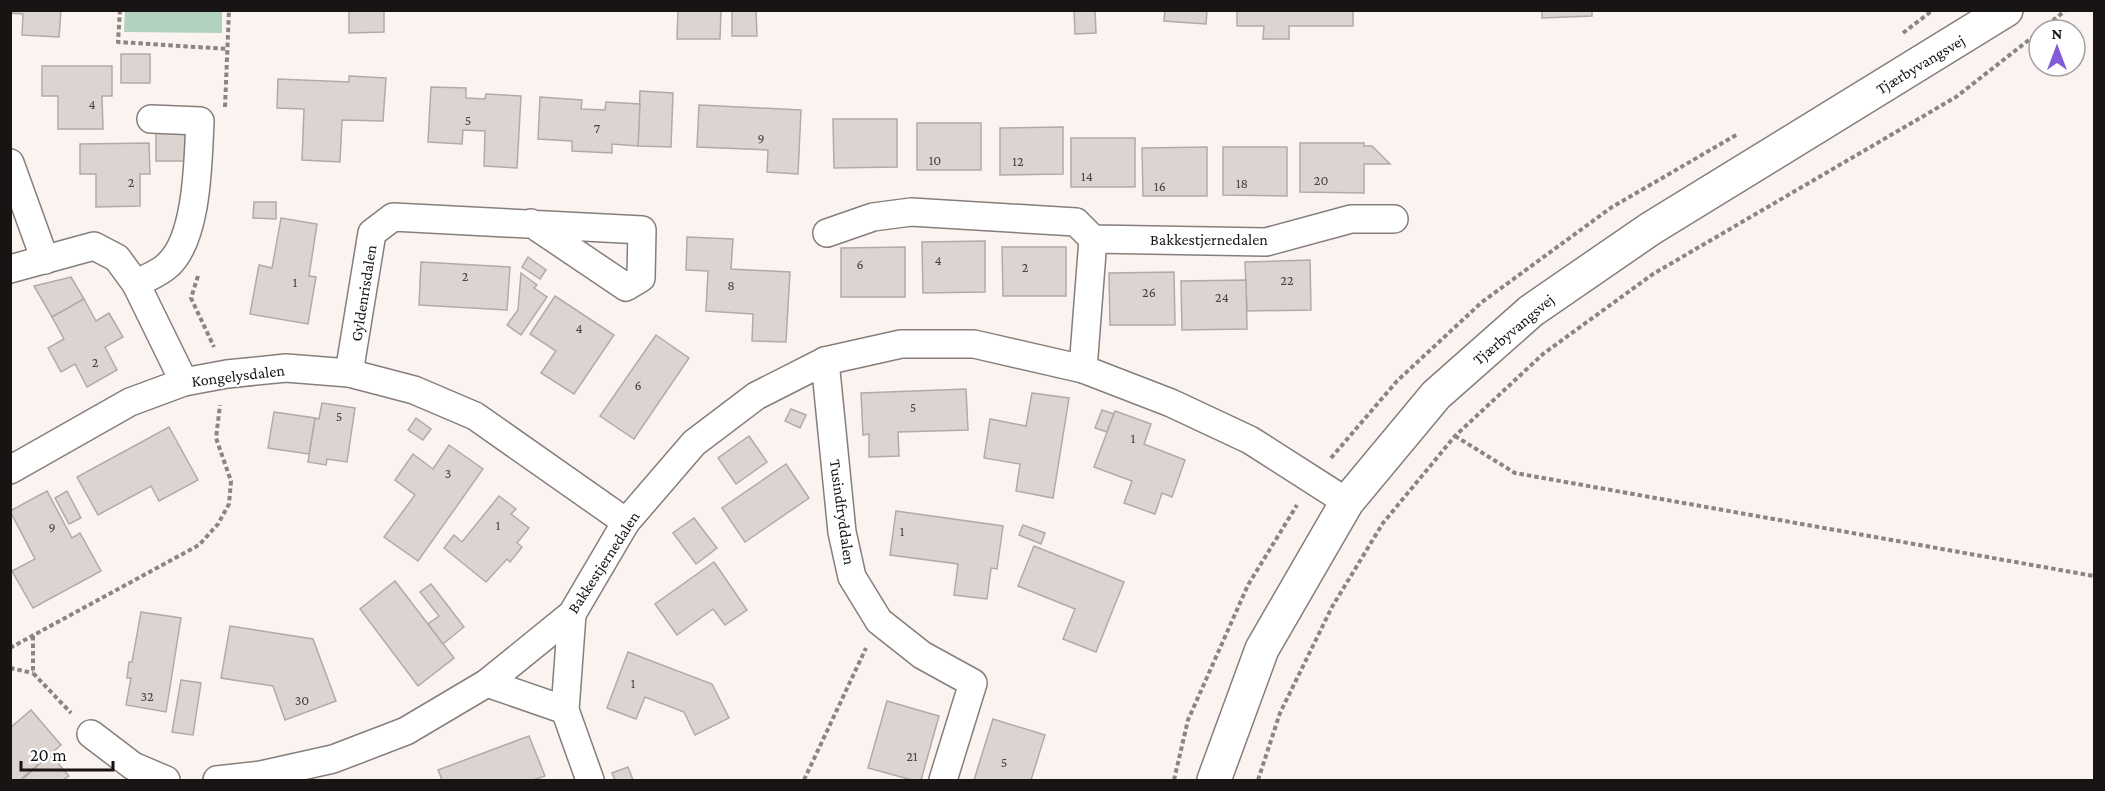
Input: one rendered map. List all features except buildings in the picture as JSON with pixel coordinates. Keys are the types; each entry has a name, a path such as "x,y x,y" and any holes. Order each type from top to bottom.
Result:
{"street":[{"name":"Tjærbyvangsvej","path":"1214,780 1262,649 1347,502 1436,395 1531,310 1650,229 2006,10"},
{"path":"136,284 168,266 180,250 196,197 200,122 151,119"},
{"path":"10,163 45,260"},
{"path":"827,233 873,217 911,212 1076,222 1094,239 1083,369"},
{"name":"Gyldenrisdalen","path":"349,373 372,233 393,217 531,223"},
{"name":"Bakkestjernedalen","path":"1094,239 1266,242 1351,219 1394,219"},
{"path":"10,269 94,246 117,258 136,284 184,382"},
{"name":"Bakkestjernedalen","path":"217,780 261,775 333,759 406,731 486,683 572,614 626,522 694,443 756,396 825,361 901,344 974,344 1083,369 1171,403 1250,440 1347,502"},
{"name":"Tusindfryddalen","path":"825,361 842,532 852,577 879,621 922,655 973,683 944,780"},
{"name":"Kongelysdalen","path":"10,470 130,402 184,382 227,374 286,368 349,373 414,390 475,416 626,522"},
{"path":"572,614 565,710 590,780"},
{"path":"486,683 565,710"},
{"path":"91,734 133,766 166,780"}],"path":[{"path":"120,10 118,42 228,49"},
{"path":"1258,780 1280,713 1332,607 1383,523 1455,436 1543,354 1653,274 1956,98 2027,41"},
{"path":"10,648 199,545 218,524 229,504 231,481 216,438 217,420 227,374"},
{"path":"1455,436 1515,473 2094,576"},
{"path":"804,780 879,621"},
{"path":"33,636 33,673"},
{"path":"10,668 33,673 91,734"}],"green space":[{"path":"125,11 222,11 222,33 124,32"}]}
